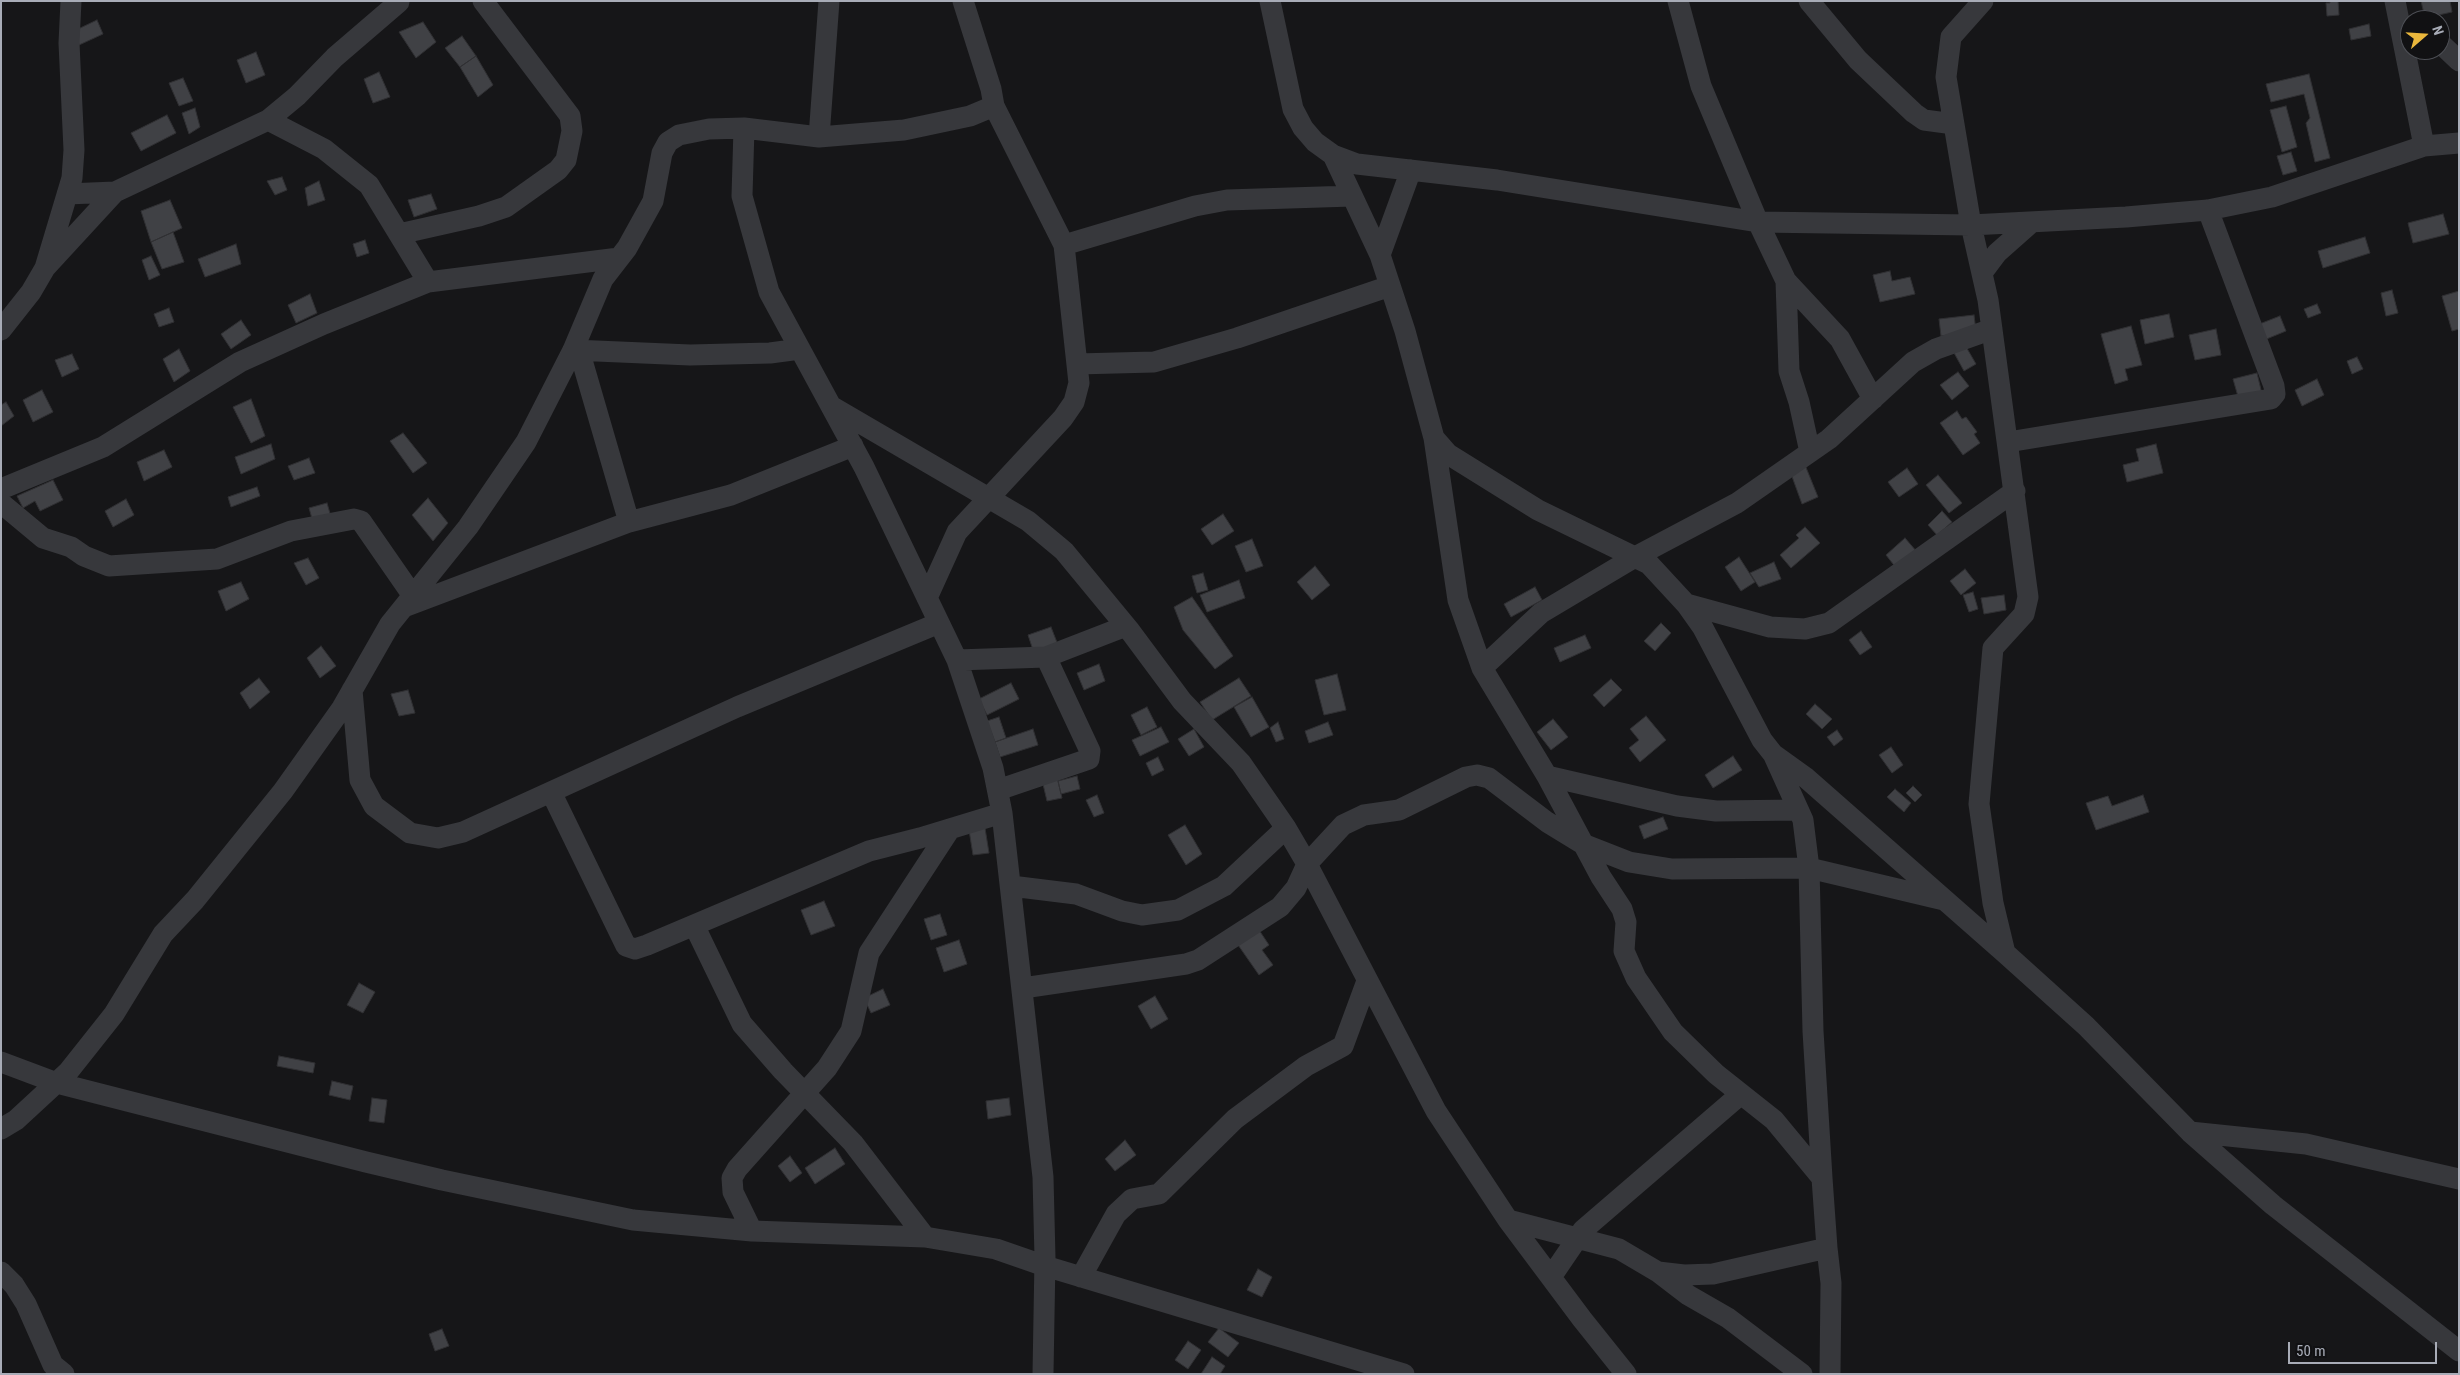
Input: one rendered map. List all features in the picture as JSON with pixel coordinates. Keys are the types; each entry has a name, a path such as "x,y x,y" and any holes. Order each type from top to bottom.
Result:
{"street":[{"path":"45,268 72,178 74,150 68,43 71,1"},
{"path":"399,234 479,216 506,207 558,170 566,160 572,131 570,116 483,1"},
{"path":"819,137 829,1"},
{"path":"927,598 957,532 1063,418 1074,402 1079,383 1064,245 994,106 991,90 964,1"},
{"path":"1270,1 1293,109 1303,128 1315,142 1333,155 1357,164 1498,180 1758,222 1971,225 2126,218 2208,210 2272,197 2424,146 2459,143"},
{"path":"1678,1 1701,86 1758,222 1786,281 1840,339 1873,399"},
{"path":"1809,1 1858,60 1914,113 1924,120 1954,124"},
{"path":"1982,1 1951,37 1946,77 1971,225 1992,328 2028,598 2024,614 1993,648 1980,804 1993,903 2005,953"},
{"path":"2396,1 2405,10"},
{"path":"2396,1 2424,146"},
{"path":"1,330 31,292 45,268 115,192 268,120 297,96 335,57 404,2"},
{"path":"1,1129 16,1120 68,1072 114,1014 163,934 195,900 282,791 342,708 390,624 468,527 526,442 576,350 602,279 628,248 653,201 662,153 668,142 679,135 709,130 744,128 819,137 904,130 970,116 994,106"},
{"path":"268,120 324,149 369,185 428,282"},
{"path":"744,128 742,196 769,292 853,446 957,660 977,715 998,790 1023,988 1043,1177 1045,1266 1042,1374"},
{"path":"1333,155 1380,254 1405,331 1434,438 1458,600 1482,668 1547,776 1583,844 1625,916 1624,951 1636,978 1674,1032 1716,1074 1774,1120 1822,1178"},
{"path":"1380,254 1411,170"},
{"path":"67,194 115,192"},
{"path":"1064,245 1203,204 1227,200 1352,196"},
{"path":"2008,442 2271,399 2275,394 2274,386 2208,210"},
{"path":"1982,273 1997,253 2032,222"},
{"path":"1,490 103,447 240,362 324,324 428,282 620,258"},
{"path":"1786,281 1789,371 1799,402 1810,452"},
{"path":"1077,364 1154,362 1237,338 1390,286"},
{"path":"1482,668 1541,612 1635,557 1737,503 1829,439 1913,362 1936,349 1992,328"},
{"path":"576,350 690,355 770,353 800,349"},
{"path":"576,350 629,522"},
{"path":"831,406 1028,521 1064,551 1126,626 1182,700 1241,763 1286,828 1307,864 1436,1111 1508,1220 1626,1374"},
{"path":"1434,438 1448,454 1538,510 1649,564 1686,604 1704,628 1762,740 1773,754 1803,820 1809,868 1812,1030 1831,1283 1830,1374"},
{"path":"408,601 629,522 731,495 853,446"},
{"path":"1686,604 1770,627 1805,629 1829,623 2015,491"},
{"path":"1,503 43,538 71,547 84,556 108,566 217,559 291,531 354,519 361,520 408,601"},
{"path":"352,690 360,780 374,806 410,833 438,838 463,832 737,706 939,623"},
{"path":"957,660 1046,657 1126,626"},
{"path":"998,790 1089,759 1090,751 1046,657"},
{"path":"1773,754 1805,777 1948,901 2086,1026 2190,1132 2273,1205 2459,1351"},
{"path":"1023,988 1177,966 1198,960 1280,907 1296,888 1307,864 1344,825 1364,815 1400,810 1466,777 1477,775 1489,778 1546,822 1583,844 1629,862 1672,868 1809,868 1948,901"},
{"path":"1547,776 1677,806 1716,810 1798,810"},
{"path":"551,792 626,946 635,949 647,946 868,850 950,829 1002,813"},
{"path":"1011,886 1076,894 1122,911 1142,915 1178,910 1224,886 1286,828"},
{"path":"752,1231 733,1192 732,1178 737,1169 827,1068 851,1031 869,953 950,829"},
{"path":"694,925 742,1024 783,1071 853,1143 925,1237"},
{"path":"1081,1277 1116,1214 1132,1199 1159,1194 1235,1119 1306,1066 1343,1046 1367,981"},
{"path":"1,1062 57,1083 442,1180 633,1220 752,1231 925,1237 996,1249 1045,1266 1404,1374"},
{"path":"1550,1277 1576,1238 1741,1094"},
{"path":"2190,1132 2306,1144 2459,1179"},
{"path":"1508,1220 1619,1249 1658,1272 1688,1295 1728,1318 1802,1374"},
{"path":"1658,1272 1684,1275 1712,1274 1827,1248"},
{"path":"1,1272 14,1285 26,1304 53,1365 64,1374"}],"building":[{"path":"2330,1 2338,1 2339,15 2327,16 2326,3 2330,3"},
{"path":"2421,1 2450,1 2452,12 2450,12 2450,10 2423,10"},
{"path":"97,20 103,34 79,45 76,30"},
{"path":"423,22 436,42 416,58 399,32"},
{"path":"2369,24 2371,36 2351,40 2349,29"},
{"path":"462,36 476,56 460,67 445,48"},
{"path":"256,52 265,75 246,83 237,60"},
{"path":"476,56 493,85 478,97 460,67"},
{"path":"379,72 390,97 373,103 364,79"},
{"path":"2309,74 2330,158 2315,162 2306,123 2310,118 2304,94 2271,102 2266,84"},
{"path":"183,78 193,101 179,106 169,83"},
{"path":"2286,106 2297,147 2282,152 2270,110"},
{"path":"195,108 200,127 189,134 182,113"},
{"path":"167,115 176,133 141,151 131,133"},
{"path":"2291,152 2297,171 2283,175 2277,156"},
{"path":"282,177 287,190 275,195 267,181"},
{"path":"319,181 325,200 308,206 305,188"},
{"path":"431,194 437,209 414,217 408,200"},
{"path":"170,200 182,228 151,242 141,211"},
{"path":"2443,214 2449,234 2413,243 2408,223"},
{"path":"173,232 184,262 162,269 151,242"},
{"path":"2365,237 2370,253 2323,268 2318,251"},
{"path":"365,240 369,253 357,257 353,244"},
{"path":"236,244 241,264 205,277 198,259"},
{"path":"151,256 160,275 149,280 142,260"},
{"path":"1890,271 1892,281 1910,277 1915,294 1880,302 1873,275"},
{"path":"2392,290 2398,313 2386,316 2381,293"},
{"path":"2459,291 2459,329 2452,331 2442,296"},
{"path":"310,294 317,313 296,323 288,305"},
{"path":"2317,304 2321,313 2308,318 2304,309"},
{"path":"169,308 174,322 159,327 154,314"},
{"path":"2169,314 2174,337 2145,344 2140,320"},
{"path":"1974,315 1976,331 1941,336 1939,319"},
{"path":"2280,316 2286,331 2264,340 2257,325"},
{"path":"241,320 251,335 231,349 221,334"},
{"path":"2131,326 2142,365 2125,369 2128,380 2115,384 2101,334"},
{"path":"2216,329 2221,355 2195,360 2189,335"},
{"path":"1965,345 1976,364 1964,371 1953,351"},
{"path":"179,349 190,371 174,382 163,359"},
{"path":"72,354 79,369 62,377 55,360"},
{"path":"2357,357 2363,369 2352,374 2347,361"},
{"path":"1958,372 1969,386 1952,400 1940,385"},
{"path":"2257,373 2262,394 2239,400 2233,379"},
{"path":"2317,379 2324,395 2302,406 2295,390"},
{"path":"42,390 53,412 33,422 23,400"},
{"path":"251,399 265,436 251,443 233,407"},
{"path":"6,402 14,416 1,426 1,405"},
{"path":"1957,411 1962,419 1966,417 1977,432 1974,434 1980,443 1963,455 1940,423"},
{"path":"403,433 427,463 413,473 390,441"},
{"path":"271,444 275,459 241,474 235,457"},
{"path":"2156,444 2163,473 2127,482 2123,465 2139,461 2136,449"},
{"path":"164,450 172,467 144,481 137,462"},
{"path":"309,458 315,473 294,480 288,466"},
{"path":"1805,465 1818,497 1802,504 1790,471"},
{"path":"1907,468 1918,484 1899,497 1888,482"},
{"path":"1938,475 1962,503 1949,513 1926,485"},
{"path":"53,480 63,500 40,511 35,501 23,508 17,496"},
{"path":"257,487 260,496 231,507 228,497"},
{"path":"428,498 448,523 433,541 412,515"},
{"path":"126,499 134,515 113,527 105,511"},
{"path":"327,503 331,517 313,522 309,508"},
{"path":"1942,511 1952,522 1937,535 1928,525"},
{"path":"1223,514 1234,531 1212,545 1201,529"},
{"path":"1805,527 1820,543 1791,568 1780,555 1799,538 1796,535"},
{"path":"1905,538 1917,552 1897,569 1886,555"},
{"path":"1252,539 1263,566 1246,572 1235,546"},
{"path":"1739,557 1755,582 1741,591 1725,567"},
{"path":"308,558 319,578 306,585 294,563"},
{"path":"1774,562 1781,579 1759,587 1750,573"},
{"path":"1315,566 1330,585 1312,600 1297,582"},
{"path":"1965,569 1976,583 1961,595 1950,581"},
{"path":"1203,573 1208,590 1197,593 1192,576"},
{"path":"1239,580 1245,598 1207,612 1200,595"},
{"path":"241,582 249,599 226,611 218,591"},
{"path":"1535,587 1542,600 1511,617 1504,604"},
{"path":"1973,592 1978,609 1969,612 1963,595"},
{"path":"2004,595 2006,610 1984,614 1981,598"},
{"path":"1192,597 1233,656 1215,669 1183,630 1174,607"},
{"path":"1661,623 1671,633 1655,651 1644,641"},
{"path":"1051,627 1058,645 1034,653 1028,635"},
{"path":"1861,631 1872,647 1860,655 1849,640"},
{"path":"1585,635 1591,648 1560,662 1554,648"},
{"path":"321,646 336,666 320,678 307,658"},
{"path":"1099,664 1105,681 1084,690 1077,673"},
{"path":"1337,674 1346,710 1324,715 1315,680"},
{"path":"259,678 270,692 250,709 240,693"},
{"path":"1239,678 1251,696 1212,720 1200,702"},
{"path":"1611,679 1622,690 1604,707 1593,695"},
{"path":"1011,683 1019,699 987,715 979,699"},
{"path":"408,690 415,713 399,716 391,694"},
{"path":"1252,697 1269,727 1251,737 1234,707"},
{"path":"1815,704 1832,719 1822,729 1806,714"},
{"path":"1147,707 1157,727 1141,735 1131,715"},
{"path":"1646,716 1666,740 1640,762 1629,748 1639,740 1630,729"},
{"path":"999,717 1006,738 995,742 987,721"},
{"path":"1553,719 1568,737 1551,750 1537,732"},
{"path":"1278,722 1284,739 1276,742 1270,728"},
{"path":"1328,722 1333,735 1309,743 1305,731"},
{"path":"1161,727 1169,742 1140,756 1132,740"},
{"path":"1033,729 1038,745 1000,757 995,742"},
{"path":"1194,729 1204,747 1189,756 1178,739"},
{"path":"1837,730 1843,739 1834,746 1827,737"},
{"path":"1891,747 1903,765 1892,773 1879,755"},
{"path":"1733,756 1742,770 1713,788 1705,775"},
{"path":"1158,757 1164,770 1152,776 1146,763"},
{"path":"1077,776 1080,789 1061,794 1058,781"},
{"path":"1057,777 1062,798 1047,801 1042,780"},
{"path":"1913,786 1922,795 1915,802 1906,793"},
{"path":"1895,789 1911,803 1904,812 1887,797"},
{"path":"1097,795 1104,813 1094,817 1086,800"},
{"path":"2143,795 2149,812 2096,830 2086,803 2108,796 2112,806"},
{"path":"1663,817 1668,829 1644,839 1639,826"},
{"path":"1185,825 1202,854 1186,865 1168,835"},
{"path":"985,828 989,853 973,855 969,830"},
{"path":"824,901 835,926 811,935 801,910"},
{"path":"940,914 947,935 931,940 924,919"},
{"path":"1257,927 1269,945 1262,950 1273,965 1259,975 1236,942"},
{"path":"959,940 967,964 944,972 936,948"},
{"path":"359,983 375,992 363,1013 347,1005"},
{"path":"883,989 890,1005 871,1013 864,998"},
{"path":"1155,996 1168,1019 1151,1029 1138,1006"},
{"path":"279,1056 315,1063 313,1073 277,1066"},
{"path":"332,1081 353,1086 350,1100 329,1095"},
{"path":"372,1098 387,1100 384,1123 369,1121"},
{"path":"1009,1098 1011,1115 988,1119 986,1101"},
{"path":"1125,1140 1136,1155 1115,1171 1105,1159"},
{"path":"835,1148 845,1164 815,1184 805,1168"},
{"path":"790,1156 802,1173 790,1182 778,1166"},
{"path":"1258,1269 1272,1277 1262,1297 1247,1290"},
{"path":"1219,1328 1239,1343 1228,1357 1208,1342"},
{"path":"442,1329 449,1346 435,1351 429,1334"},
{"path":"1188,1341 1201,1350 1188,1369 1175,1360"},
{"path":"1212,1357 1225,1366 1220,1374 1201,1374"}]}
